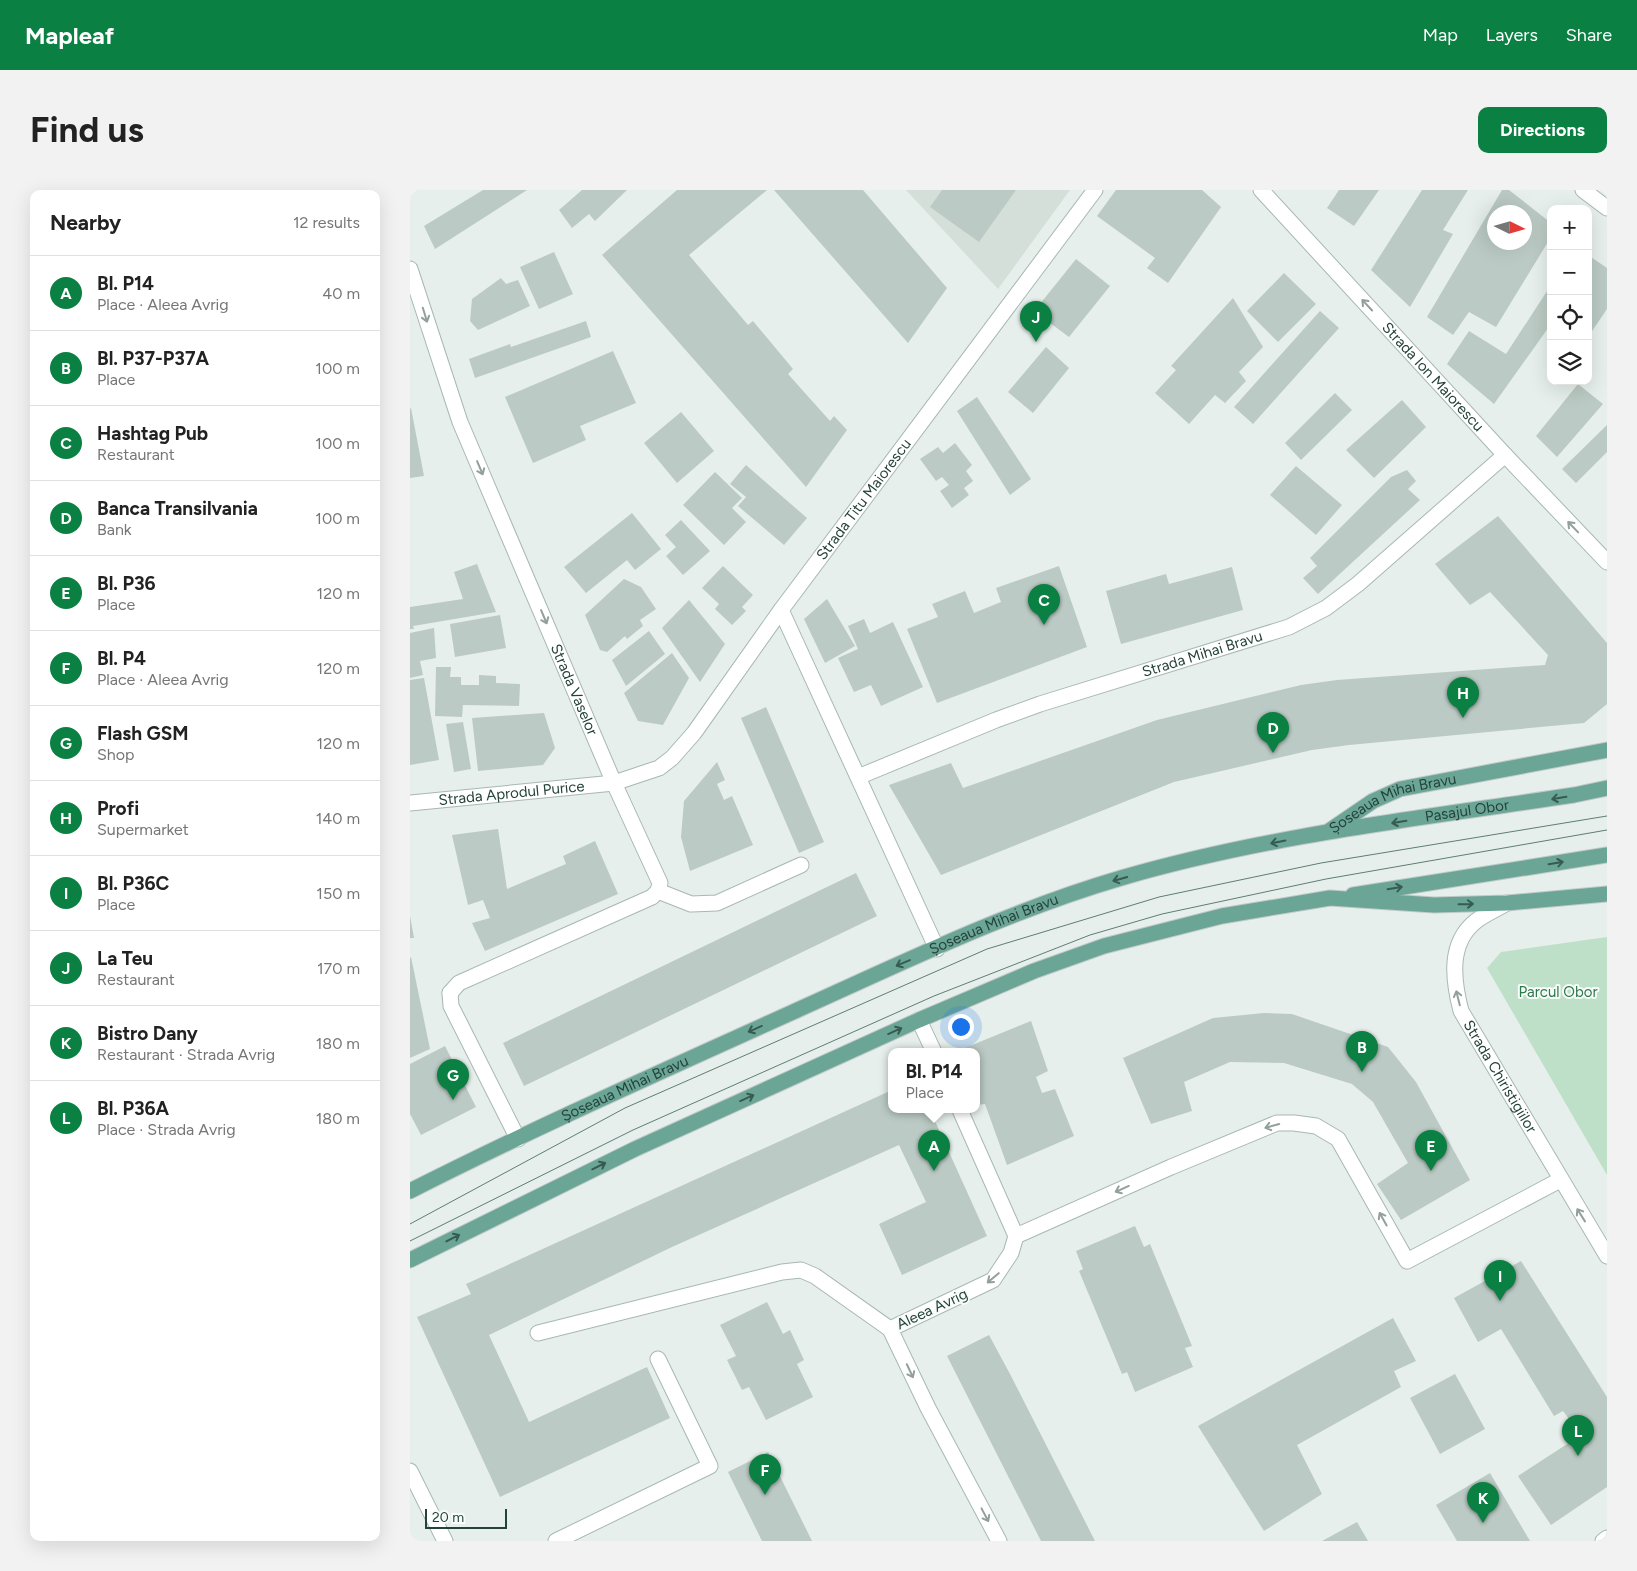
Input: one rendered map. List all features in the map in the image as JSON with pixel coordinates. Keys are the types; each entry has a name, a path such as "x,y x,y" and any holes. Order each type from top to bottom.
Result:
{"main road":[{"name":"Șoseaua Mihai Bravu","path":"410,1191 626,1088 937,948 1083,890 1124,877 1238,850 1326,833 1373,801 1400,789 1607,750"},
{"name":"Pasajul Obor","path":"1326,833 1574,795 1607,788"},
{"path":"410,1260 635,1149 919,1020 1034,972 1104,946 1213,918 1607,855"},
{"path":"1330,898 1424,904 1507,904 1607,894"}],"street":[{"name":"Strada Titu Maiorescu","path":"614,783 659,768 672,758 694,733 781,610 1095,190"},
{"name":"Strada Ion Maiorescu","path":"1261,190 1505,455 1607,562"},
{"path":"1583,190 1607,208"},
{"name":"Strada Vaselor","path":"410,269 460,422 614,783 657,874 660,882 658,891"},
{"name":"Strada Mihai Bravu","path":"858,778 996,720 1040,704 1289,627 1326,608 1358,584 1505,455"},
{"path":"781,610 937,948"},
{"name":"Strada Aprodul Purice","path":"410,803 614,783"},
{"path":"518,1139 451,1006 450,993 459,983 652,897 658,891 691,904 716,903 801,865"},
{"name":"Strada Chiristigiilor","path":"1507,904 1476,921 1462,936 1454,958 1455,987 1461,1011 1607,1256"},
{"path":"919,1020 932,1048"},
{"path":"961,1113 1016,1236 1257,1130 1277,1123 1294,1122 1316,1126 1338,1138 1407,1261 1560,1180"},
{"name":"Aleea Avrig","path":"999,1541 928,1408 890,1329 993,1280 1011,1253 1016,1236"},
{"path":"538,1333 782,1272 801,1270 815,1276 890,1329"},
{"path":"556,1541 710,1466 658,1359"},
{"path":"410,1471 445,1541"},
{"path":"1603,1541 1607,1538"}],"shaded area":[{"path":"906,190 1070,190 998,289"}],"green space":[{"name":"Parcul Obor","path":"1607,937 1607,1175 1487,968 1501,952"}],"building":[{"path":"483,190 527,190 435,249 424,226"},
{"path":"582,190 627,190 595,221 589,214 572,228 559,210"},
{"path":"677,190 767,190 689,255 748,325 753,321 793,369 788,374 830,421 834,416 847,430 806,487 602,255"},
{"path":"774,190 863,190 947,288 908,343"},
{"path":"942,190 1016,190 979,242 930,207"},
{"path":"1116,190 1202,190 1221,207 1168,283 1147,268 1155,258 1097,216"},
{"path":"1339,190 1379,190 1354,226 1327,208"},
{"path":"1422,190 1468,190 1443,230 1453,234 1410,307 1371,270"},
{"path":"1502,190 1509,190 1528,205 1493,205"},
{"path":"1532,208 1547,220 1547,244 1496,327 1469,312 1453,335 1427,317 1487,215 1487,250 1532,250"},
{"path":"554,252 573,294 539,309 520,267"},
{"path":"1592,258 1607,268 1607,309 1592,331"},
{"path":"1076,259 1110,286 1069,337 1050,323 1047,326 1032,314"},
{"path":"1284,273 1316,304 1278,342 1247,311"},
{"path":"501,278 506,284 518,280 530,306 478,330 470,321 472,299"},
{"path":"1547,291 1547,330 1494,404 1447,364 1469,331 1506,354"},
{"path":"1233,298 1263,347 1239,372 1246,381 1225,403 1215,395 1189,424 1155,393 1176,370 1171,366"},
{"path":"1320,311 1339,328 1253,424 1234,407"},
{"path":"586,321 591,337 475,378 469,359 510,344 511,347"},
{"path":"1046,347 1069,368 1033,413 1008,392"},
{"path":"613,351 636,403 580,426 586,440 533,463 505,397"},
{"path":"1577,385 1603,404 1557,457 1536,436"},
{"path":"1335,393 1352,410 1301,460 1285,443"},
{"path":"977,397 1031,479 1010,495 957,411"},
{"path":"1402,400 1426,427 1374,478 1346,450"},
{"path":"410,409 424,476 410,478"},
{"path":"681,412 714,451 677,483 644,443"},
{"path":"1607,425 1607,452 1576,483 1562,469"},
{"path":"955,443 972,465 966,471 973,481 964,488 969,495 952,508 940,491 949,485 942,477 936,481 920,459 938,447 943,453"},
{"path":"746,465 807,518 784,545 738,506 746,497 730,484"},
{"path":"1296,466 1342,505 1316,535 1270,495"},
{"path":"1407,470 1416,481 1408,489 1420,500 1318,594 1303,578 1317,566 1310,558 1391,477"},
{"path":"715,472 742,498 732,508 746,522 724,545 683,505"},
{"path":"632,513 661,549 635,570 627,560 586,593 564,567"},
{"path":"1498,516 1607,643 1607,704 1584,723 1312,750 1174,782 941,875 889,785 951,763 963,788 1157,720 1301,685 1337,680 1545,665 1548,655 1490,592 1470,605 1435,564"},
{"path":"681,520 710,551 683,575 666,556 676,547 665,535"},
{"path":"477,564 496,612 413,626 414,629 410,629 410,607 463,599 454,572"},
{"path":"723,566 753,595 742,607 746,611 732,625 715,609 719,604 702,588"},
{"path":"1059,566 1087,647 937,703 907,629 938,617 932,604 965,591 974,613 1001,602 996,588"},
{"path":"1232,567 1243,610 1121,644 1106,591 1166,574 1169,584"},
{"path":"624,579 641,587 656,609 640,620 643,626 627,639 625,636 607,652 600,650 585,615"},
{"path":"827,599 855,646 825,663 804,619"},
{"path":"689,600 725,644 700,682 662,628"},
{"path":"500,615 506,648 455,657 450,624"},
{"path":"864,619 870,633 893,622 923,687 881,706 871,685 854,692 838,658 858,649 848,626"},
{"path":"434,628 436,658 420,661 423,675 410,678 410,633"},
{"path":"649,631 665,654 626,686 612,660"},
{"path":"672,653 689,678 663,725 638,721 624,693"},
{"path":"436,667 451,667 450,677 461,677 461,685 479,685 479,675 496,676 496,683 520,684 519,706 463,705 462,717 435,716"},
{"path":"424,678 439,760 410,765 410,680"},
{"path":"766,707 824,842 799,853 741,718"},
{"path":"544,713 555,748 543,765 478,771 472,718"},
{"path":"463,722 471,769 454,772 446,724"},
{"path":"717,762 725,780 717,784 724,800 732,796 753,845 690,871 681,837 684,801"},
{"path":"498,829 507,889 566,864 563,856 595,841 618,894 485,951 472,923 490,918 483,900 468,905 452,835"},
{"path":"856,873 877,916 524,1086 503,1043"},
{"path":"410,916 414,938 410,938"},
{"path":"410,958 430,1049 410,1058"},
{"path":"1264,1013 1292,1014 1388,1047 1416,1082 1470,1180 1401,1220 1377,1184 1408,1163 1373,1102 1352,1084 1284,1063 1230,1062 1184,1082 1192,1111 1151,1124 1123,1058 1213,1018"},
{"path":"1031,1021 1048,1071 1036,1077 1042,1093 1055,1089 1074,1136 1007,1165 985,1104 980,1105 980,1048 965,1048"},
{"path":"445,1046 476,1107 421,1135 410,1114 410,1064"},
{"path":"888,1092 888,1113 931,1113 987,1236 902,1275 879,1224 926,1202 899,1145 672,1247 489,1335 529,1422 647,1367 670,1418 500,1497 417,1317 471,1294 466,1284"},
{"path":"1135,1226 1144,1247 1150,1244 1192,1346 1185,1348 1193,1367 1135,1392 1127,1372 1122,1374 1079,1271 1083,1269 1076,1251"},
{"path":"1521,1261 1607,1397 1607,1487 1551,1525 1518,1476 1581,1435 1563,1411 1554,1416 1501,1329 1478,1342 1454,1298"},
{"path":"767,1302 783,1334 790,1330 804,1360 797,1364 813,1397 766,1420 749,1387 742,1390 727,1360 736,1356 720,1325"},
{"path":"1393,1318 1416,1361 1394,1371 1401,1387 1297,1445 1322,1494 1264,1531 1198,1426"},
{"path":"989,1335 1095,1541 1041,1541 947,1356"},
{"path":"1455,1374 1485,1429 1440,1454 1410,1398"},
{"path":"768,1452 812,1541 762,1541 728,1472"},
{"path":"1490,1473 1530,1541 1457,1541 1436,1505"},
{"path":"1357,1522 1368,1541 1322,1541"}],"tram line":[{"path":"410,1224 625,1108 987,949 1159,897 1321,863 1607,816"},
{"path":"410,1241 633,1130 934,996 1090,935 1162,914 1326,879 1607,830"}],"place":[{"name":"La Teu","path":"1036,342"},
{"name":"Hashtag Pub","path":"1044,625"},
{"name":"Profi","path":"1463,718"},
{"name":"Banca Transilvania","path":"1273,753"},
{"name":"Bl. P37-P37A","path":"1362,1072"},
{"name":"Flash GSM","path":"453,1100"},
{"name":"Bl. P14","path":"934,1171"},
{"name":"Bl. P36","path":"1431,1171"},
{"name":"Bl. P36C","path":"1500,1301"},
{"name":"Bl. P36A","path":"1578,1456"},
{"name":"Bl. P4","path":"765,1495"},
{"name":"Bistro Dany","path":"1483,1523"}]}
